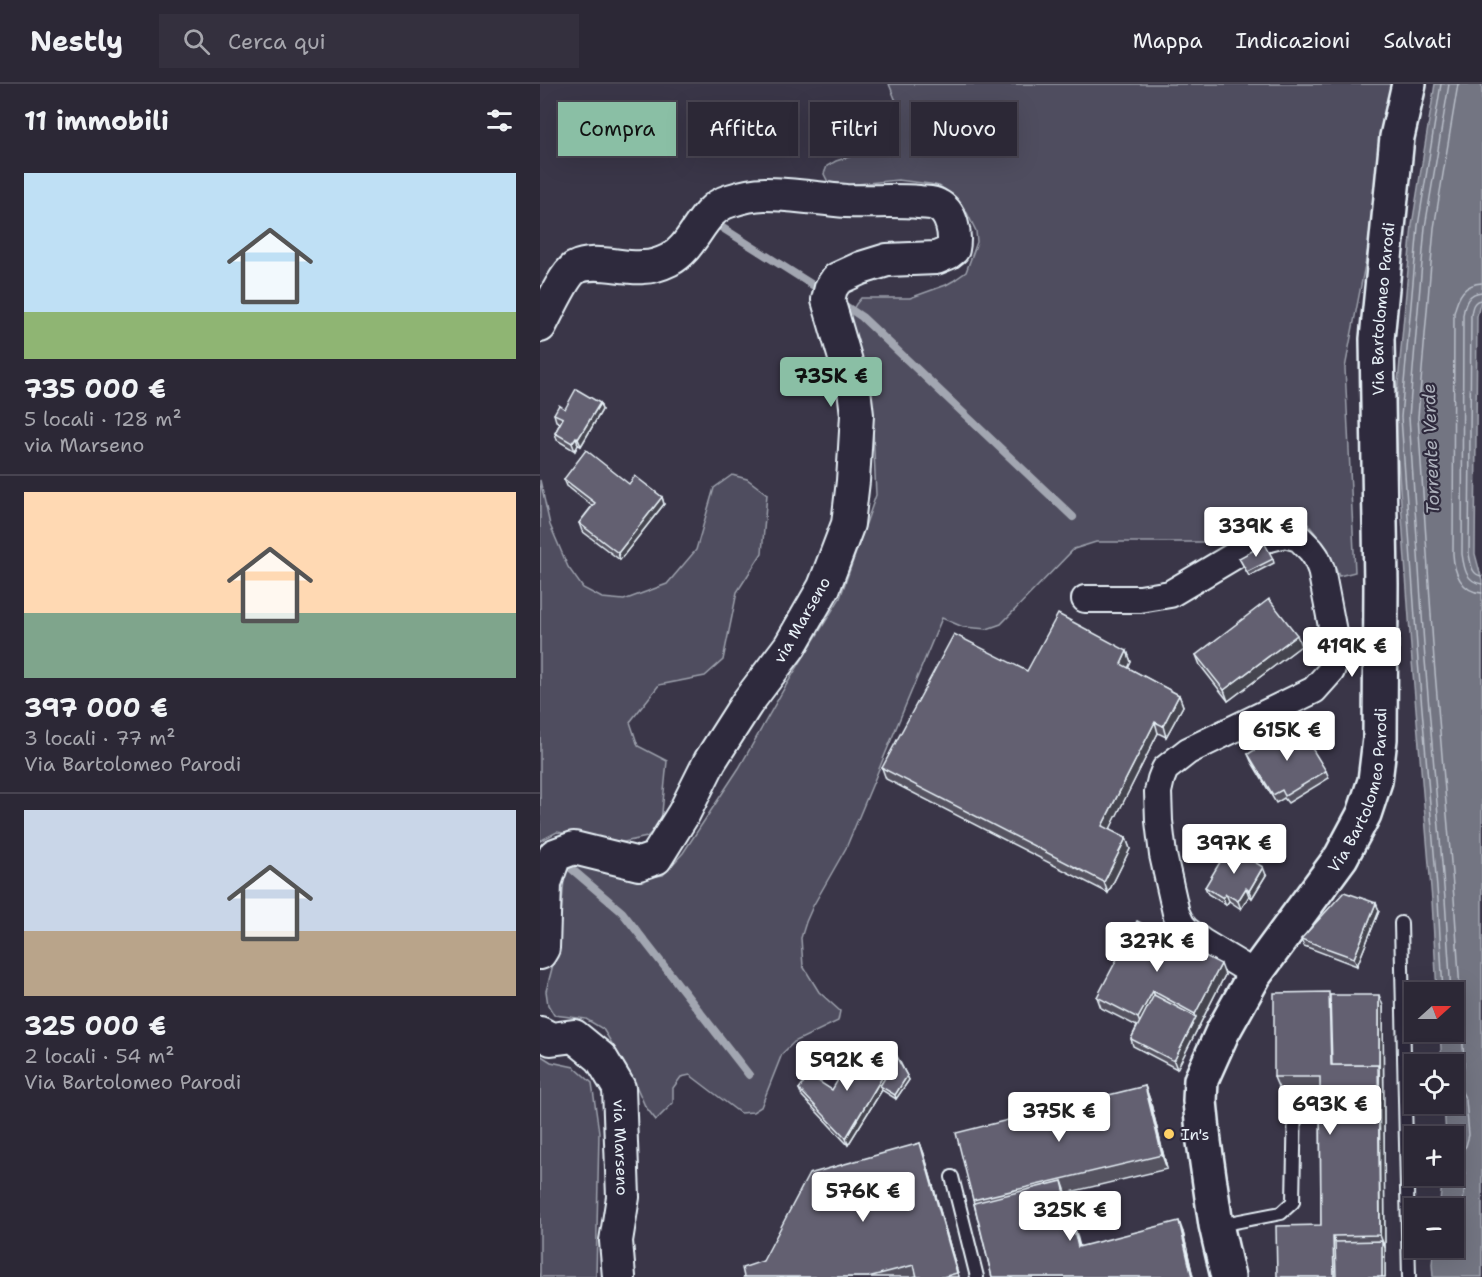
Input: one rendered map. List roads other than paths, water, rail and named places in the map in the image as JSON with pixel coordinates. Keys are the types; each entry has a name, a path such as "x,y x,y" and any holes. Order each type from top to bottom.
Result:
{"main road":[{"name":"Via Bartolomeo Parodi","path":"1228,1277 1216,1225 1204,1142 1200,1101 1201,1080 1222,1033 1255,974 1341,858 1364,814 1375,781 1380,739 1381,584 1377,339 1397,137 1409,84"}],"street":[{"name":"via Marseno","path":"540,326 567,277 574,269 595,264 643,267 669,260 681,253 712,210 726,202 746,196 765,194 848,201 931,203 942,208 952,225 953,249 942,256 887,260 861,268 833,283 828,300 854,389 857,415 854,481 848,524 824,587 790,646 747,702 716,751 684,813 656,858 639,864 574,848 555,855 545,883 543,948 540,953"},
{"path":"1085,599 1140,599 1170,594 1259,541 1285,534 1299,538 1316,557 1321,569 1334,637 1335,658 1331,671 1314,690 1188,751 1166,769 1158,792 1163,855 1176,913 1181,924 1202,942 1255,974"},
{"name":"via Marseno","path":"540,1033 551,1039 574,1036 601,1058 619,1088 623,1197 616,1241 619,1277"}],"lane":[{"path":"1401,923 1409,1277"},
{"path":"1216,1225 1281,1213 1293,1202 1295,1100"},
{"path":"952,1177 977,1277"}],"water":[{"name":"Torrente Verde","path":"1435,84 1482,84 1482,296 1477,316 1475,554 1482,580 1482,1277 1433,1277 1432,1264 1433,1258 1464,1258 1464,1198 1440,1198 1442,1186 1464,1186 1464,1126 1445,1126 1445,1114 1464,1114 1464,1054 1441,1054 1441,1042 1464,1042 1464,982 1436,982 1395,417 1412,225"}],"waterway":[{"path":"721,227 822,291"},
{"path":"838,301 862,317 1073,517"},
{"path":"560,859 622,912 749,1075"}],"place":[{"name":"In's","path":"1169,1134"}]}
